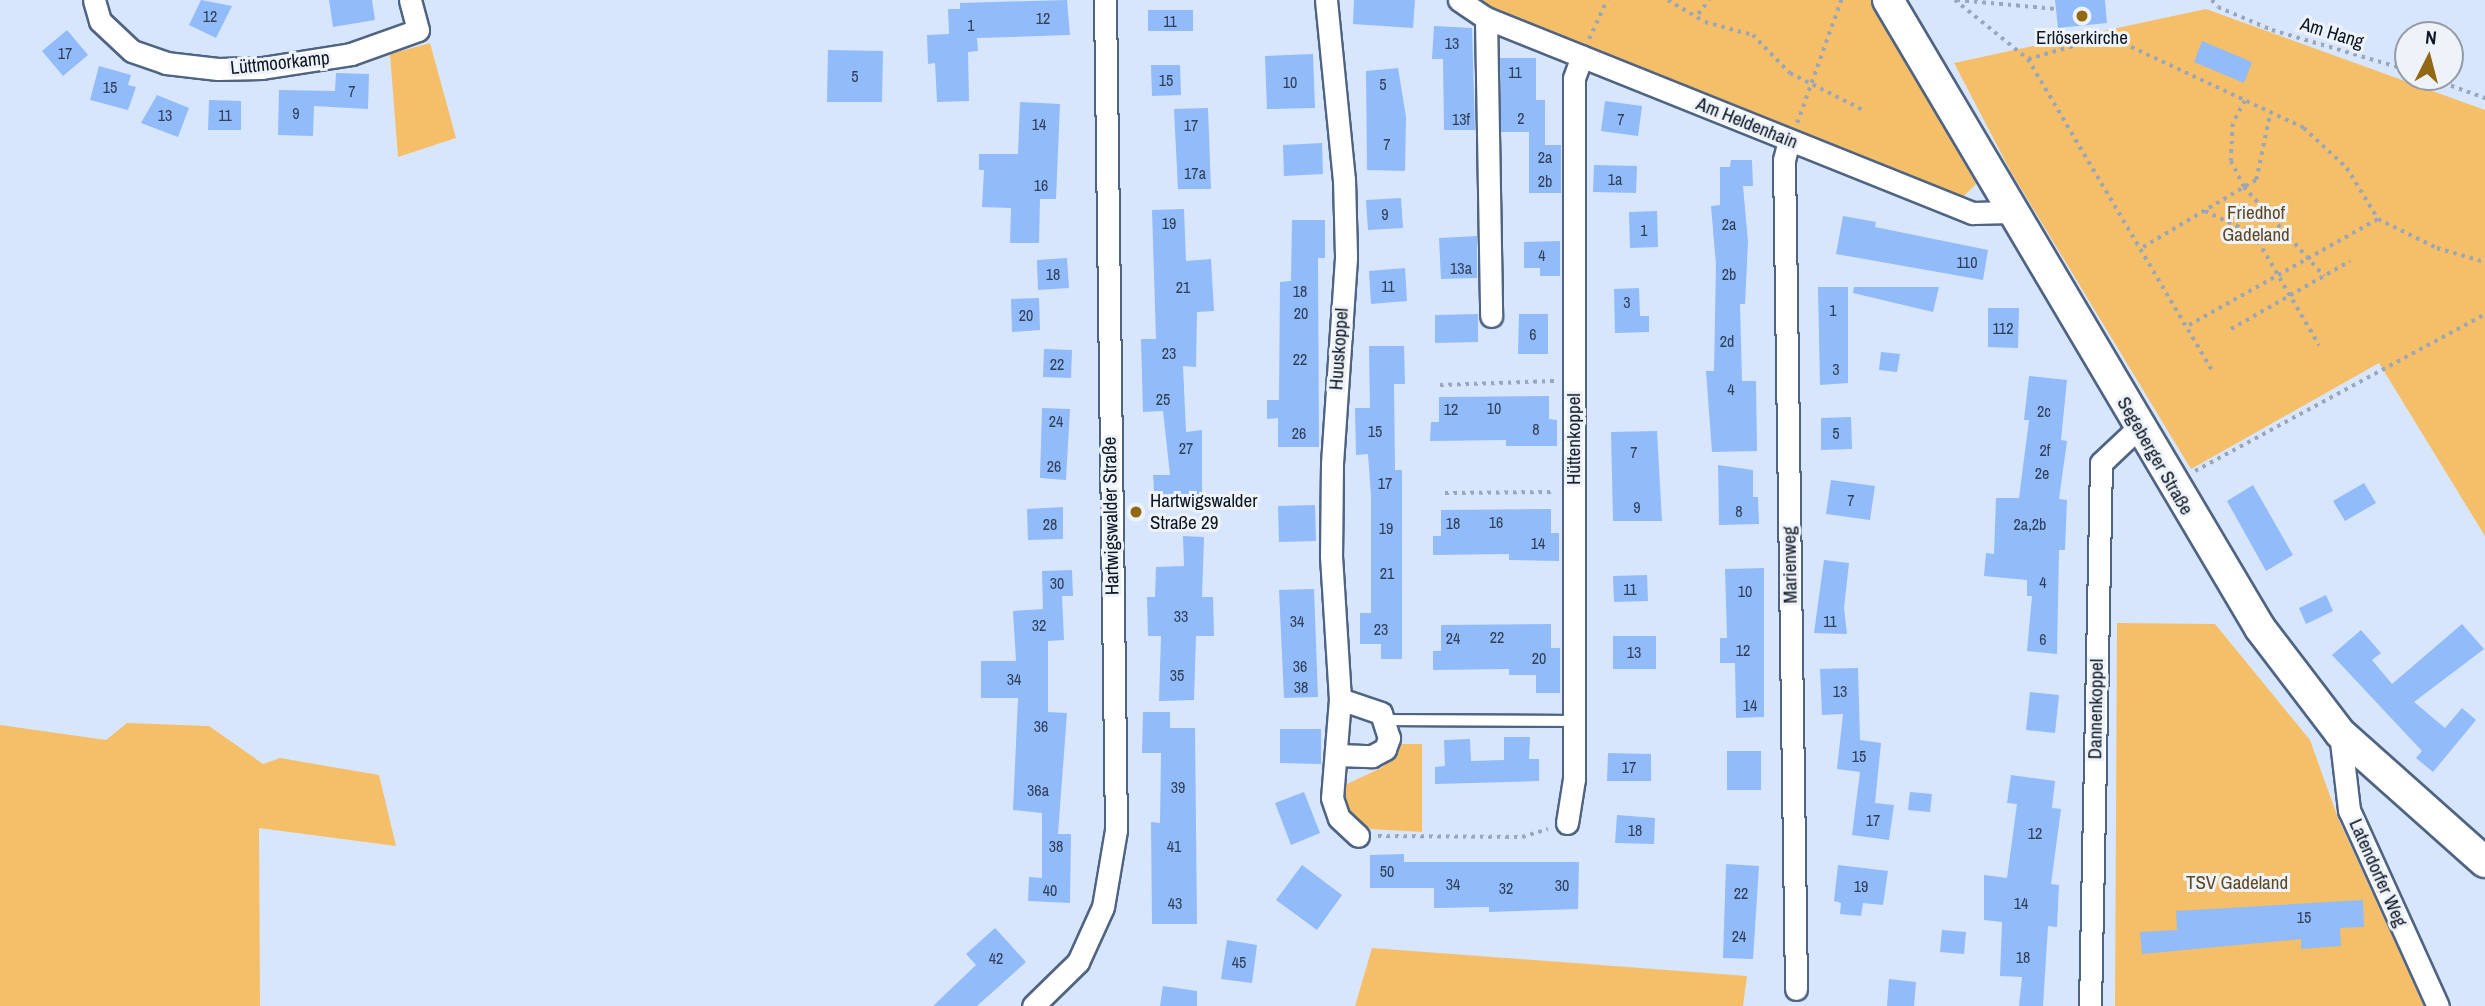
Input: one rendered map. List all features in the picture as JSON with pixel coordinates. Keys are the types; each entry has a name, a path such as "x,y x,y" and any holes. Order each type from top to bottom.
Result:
{"main road":[{"name":"Segeberger Straße","path":"1888,0 2171,484 2260,628 2340,733 2485,862"}],"street":[{"name":"Lüttmoorkamp","path":"94,0 100,21 132,51 166,63 218,69 262,68 351,54 418,30 410,0"},
{"name":"Hartwigswalder Straße","path":"1033,1006 1078,962 1103,907 1116,831 1105,0"},
{"name":"Huuskoppel","path":"1326,0 1344,179 1346,258 1332,464 1331,556 1340,699 1338,755 1332,798 1339,818 1358,836"},
{"name":"Am Heldenhain","path":"1459,0 1486,18 1972,213 2012,212"},
{"path":"1486,18 1491,316"},
{"name":"Hüttenkoppel","path":"1567,823 1574,779 1574,78 1582,56"},
{"name":"Marienweg","path":"1789,140 1784,160 1796,989"},
{"name":"Dannenkoppel","path":"2090,1006 2101,463 2138,428"},
{"path":"1338,755 1372,757 1385,749 1390,738 1385,720 1364,705 1340,699"},
{"name":"Latendorfer Weg","path":"2340,733 2349,810 2438,1006"}],"lane":[{"path":"1385,720 1574,721"}],"path":[{"path":"1582,56 1607,0"},
{"path":"1668,0 1698,14 1704,22 1753,35 1790,74 1863,110"},
{"path":"1698,14 1709,0"},
{"path":"1789,140 1813,86 1841,0"},
{"path":"1956,0 2056,9"},
{"path":"1956,0 2028,59 2143,247 2212,370"},
{"name":"Am Hang","path":"2212,0 2218,7 2272,30 2394,66"},
{"path":"2028,59 2108,36 2304,128 2347,168 2378,219 2437,248 2485,262"},
{"path":"2464,90 2485,98"},
{"path":"2245,101 2229,144 2231,160 2244,187 2310,257 2324,276"},
{"path":"2143,247 2256,180 2270,113"},
{"path":"2205,211 2254,234 2319,345"},
{"path":"2189,325 2378,219"},
{"path":"2231,329 2350,261"},
{"path":"2171,484 2485,314"},
{"path":"1440,384 1574,381"},
{"path":"1445,493 1574,492"},
{"path":"1358,836 1522,837 1567,823"}],"green space":[{"path":"1475,0 1873,0 1976,184 1964,196 1943,196 1496,13"},
{"name":"Friedhof Gadeland","path":"2206,9 2394,77 2394,91 2433,91 2485,110 2485,536 2379,363 2191,469 2011,172 1954,63"},
{"path":"430,43 456,138 398,157 390,54"},
{"name":"TSV Gadeland","path":"2117,623 2215,624 2310,740 2338,818 2424,1006 2115,1006"},
{"path":"127,723 209,726 263,764 280,758 379,775 396,846 259,828 260,1006 0,1006 0,725 106,740"},
{"path":"1398,744 1422,744 1422,832 1371,829 1354,819 1344,800 1345,785 1383,767"},
{"path":"1372,948 1747,976 1743,1006 1355,1006"}],"building":[{"path":"201,0 232,6 216,38 189,25"},
{"path":"329,0 372,0 375,20 333,27"},
{"path":"1067,0 1070,35 977,38 978,51 968,52 969,101 937,102 935,63 928,64 927,35 949,34 948,9 960,9 960,3"},
{"path":"1354,0 1415,0 1413,28 1353,24"},
{"name":"Erlöserkirche","path":"2055,0 2105,0 2107,23 2058,28"},
{"path":"1148,10 1193,10 1193,31 1148,31"},
{"path":"1434,26 1472,28 1475,130 1444,130 1443,59 1432,59"},
{"path":"67,30 88,55 63,76 42,51"},
{"path":"2202,41 2252,62 2244,83 2194,62"},
{"path":"828,50 883,51 882,102 827,102"},
{"path":"1313,54 1315,108 1267,109 1265,56"},
{"path":"1500,58 1536,58 1536,100 1545,100 1545,145 1561,145 1561,193 1529,193 1529,132 1501,132"},
{"path":"1151,65 1180,65 1181,95 1152,96"},
{"path":"99,66 131,75 128,85 136,87 128,110 90,100"},
{"path":"1398,68 1406,117 1405,171 1367,170 1366,71"},
{"path":"336,73 369,74 368,109 314,106 313,136 278,135 279,90 335,91"},
{"path":"157,95 189,108 178,137 141,123"},
{"path":"209,100 241,101 241,130 208,130"},
{"path":"1605,101 1642,106 1638,136 1601,131"},
{"path":"1020,102 1060,104 1056,199 1040,199 1039,243 1010,243 1011,208 982,207 984,170 979,170 979,154 1018,154"},
{"path":"1208,108 1211,189 1178,189 1174,109"},
{"path":"1322,143 1323,174 1284,176 1283,145"},
{"path":"1731,160 1752,160 1753,186 1743,186 1748,242 1745,304 1740,304 1742,381 1756,381 1757,451 1712,452 1706,371 1714,371 1716,265 1711,206 1720,205 1720,167 1730,167"},
{"path":"1594,165 1637,166 1636,193 1593,192"},
{"path":"1401,198 1403,228 1368,230 1366,200"},
{"path":"1184,209 1186,261 1211,259 1214,311 1197,312 1196,367 1183,366 1186,432 1202,430 1202,503 1155,505 1153,475 1170,475 1163,411 1143,412 1141,339 1156,339 1152,210"},
{"path":"1657,211 1658,247 1630,248 1629,212"},
{"path":"1843,216 1876,222 1875,227 1988,250 1983,280 1836,254"},
{"path":"1292,220 1325,220 1325,258 1318,258 1319,447 1278,447 1278,418 1267,419 1267,400 1279,400 1280,282 1291,281"},
{"path":"1477,236 1477,278 1441,279 1439,238"},
{"path":"1560,241 1560,276 1540,276 1540,268 1524,268 1524,242"},
{"path":"1067,258 1069,288 1038,290 1037,260"},
{"path":"1405,268 1407,301 1371,304 1369,271"},
{"path":"1818,287 1848,287 1848,383 1820,385"},
{"path":"1854,287 1939,287 1933,312 1853,293"},
{"path":"1639,288 1640,316 1649,316 1649,332 1615,333 1614,289"},
{"path":"1039,298 1040,330 1012,332 1011,299"},
{"path":"1988,308 2019,308 2018,348 1988,347"},
{"path":"1478,314 1478,342 1435,343 1435,315"},
{"path":"1519,314 1548,314 1548,354 1518,354"},
{"path":"1369,346 1404,346 1405,384 1394,384 1395,470 1402,470 1402,659 1381,659 1381,644 1360,644 1360,613 1371,613 1371,496 1368,454 1356,455 1355,408 1370,408"},
{"path":"1044,349 1072,350 1071,378 1043,377"},
{"path":"1881,352 1900,354 1897,372 1879,370"},
{"path":"2029,376 2067,380 2061,440 2067,441 2059,499 2067,500 2065,550 2059,550 2057,654 2027,651 2032,596 2027,596 2027,580 1984,576 1986,553 1994,554 1996,498 2019,498 2029,420 2024,420"},
{"path":"1549,396 1549,419 1557,420 1557,446 1506,446 1506,440 1430,441 1431,422 1439,422 1439,397"},
{"path":"1042,408 1070,409 1066,480 1040,478"},
{"path":"1851,417 1852,449 1821,450 1821,418"},
{"path":"1657,431 1662,521 1613,521 1611,432"},
{"path":"1718,465 1753,470 1753,497 1758,497 1759,524 1719,525"},
{"path":"1831,480 1875,486 1870,520 1826,514"},
{"path":"2364,483 2376,503 2345,521 2333,501"},
{"path":"2253,485 2293,555 2266,571 2227,501"},
{"path":"1315,505 1316,541 1279,542 1278,506"},
{"path":"1063,507 1063,539 1028,540 1027,509"},
{"path":"1551,509 1551,533 1559,533 1559,561 1509,560 1509,554 1433,555 1433,536 1441,536 1441,510"},
{"path":"1183,536 1204,537 1202,597 1213,597 1214,636 1196,636 1194,700 1159,701 1161,636 1148,636 1147,597 1155,597 1156,567 1184,566"},
{"path":"1824,560 1849,563 1844,608 1847,634 1814,633"},
{"path":"1764,568 1764,717 1736,718 1735,663 1720,663 1720,638 1727,638 1725,569"},
{"path":"1072,570 1073,596 1062,596 1064,640 1048,641 1048,712 1067,713 1058,834 1071,834 1070,903 1028,901 1029,877 1042,878 1042,813 1013,810 1018,698 981,698 981,661 1016,661 1013,611 1043,609 1042,571"},
{"path":"1647,575 1648,601 1614,602 1613,576"},
{"path":"1314,589 1318,697 1284,698 1279,590"},
{"path":"2326,595 2333,611 2306,624 2299,608"},
{"path":"1551,624 1551,648 1560,648 1560,693 1536,693 1536,675 1509,675 1509,669 1433,670 1433,651 1441,651 1441,625"},
{"path":"2462,624 2484,649 2414,702 2445,728 2462,708 2476,720 2433,772 2416,758 2422,751 2332,655 2361,630 2381,653 2372,660 2392,684"},
{"path":"1613,636 1656,636 1656,669 1613,669"},
{"path":"1858,668 1860,740 1881,743 1875,803 1894,805 1889,840 1852,835 1860,772 1837,769 1843,714 1822,715 1820,669"},
{"path":"2030,692 2059,695 2055,733 2026,730"},
{"path":"1143,712 1170,712 1170,728 1195,728 1197,924 1152,924 1151,822 1160,823 1161,753 1142,753"},
{"path":"1280,729 1321,729 1321,764 1280,763"},
{"path":"1504,737 1530,737 1529,759 1539,759 1539,781 1435,784 1435,767 1445,766 1444,740 1470,739 1471,761 1504,760"},
{"path":"1727,751 1761,751 1761,790 1727,790"},
{"path":"1608,753 1651,754 1651,781 1607,781"},
{"path":"2011,775 2055,781 2052,808 2061,809 2051,884 2059,885 2057,927 2048,926 2043,1006 2019,1006 2022,977 2000,976 2002,922 1984,920 1984,875 2007,878 2017,804 2007,803"},
{"path":"1304,792 1320,833 1291,845 1275,803"},
{"path":"1910,792 1932,794 1930,812 1908,810"},
{"path":"1617,815 1655,818 1654,844 1615,843"},
{"path":"1404,854 1404,862 1579,862 1578,909 1489,912 1489,907 1434,908 1434,888 1370,888 1370,855"},
{"path":"1726,864 1759,866 1753,959 1723,958"},
{"path":"1302,865 1342,895 1317,930 1276,900"},
{"path":"1838,865 1888,871 1883,905 1863,903 1861,916 1840,914 1841,903 1834,901"},
{"path":"2363,900 2364,927 2340,928 2341,946 2301,949 2301,939 2142,954 2140,932 2177,930 2176,911"},
{"path":"995,928 1026,962 977,1006 933,1006 976,965 966,954"},
{"path":"1942,930 1966,932 1964,954 1940,952"},
{"path":"1227,940 1257,945 1252,983 1221,979"},
{"path":"1889,979 1916,982 1914,1006 1887,1006"},
{"path":"1163,986 1197,991 1197,1006 1160,1006"}],"place":[{"name":"Erlöserkirche","path":"2082,16"},
{"name":"Hartwigswalder Straße 29","path":"1136,512"}]}
